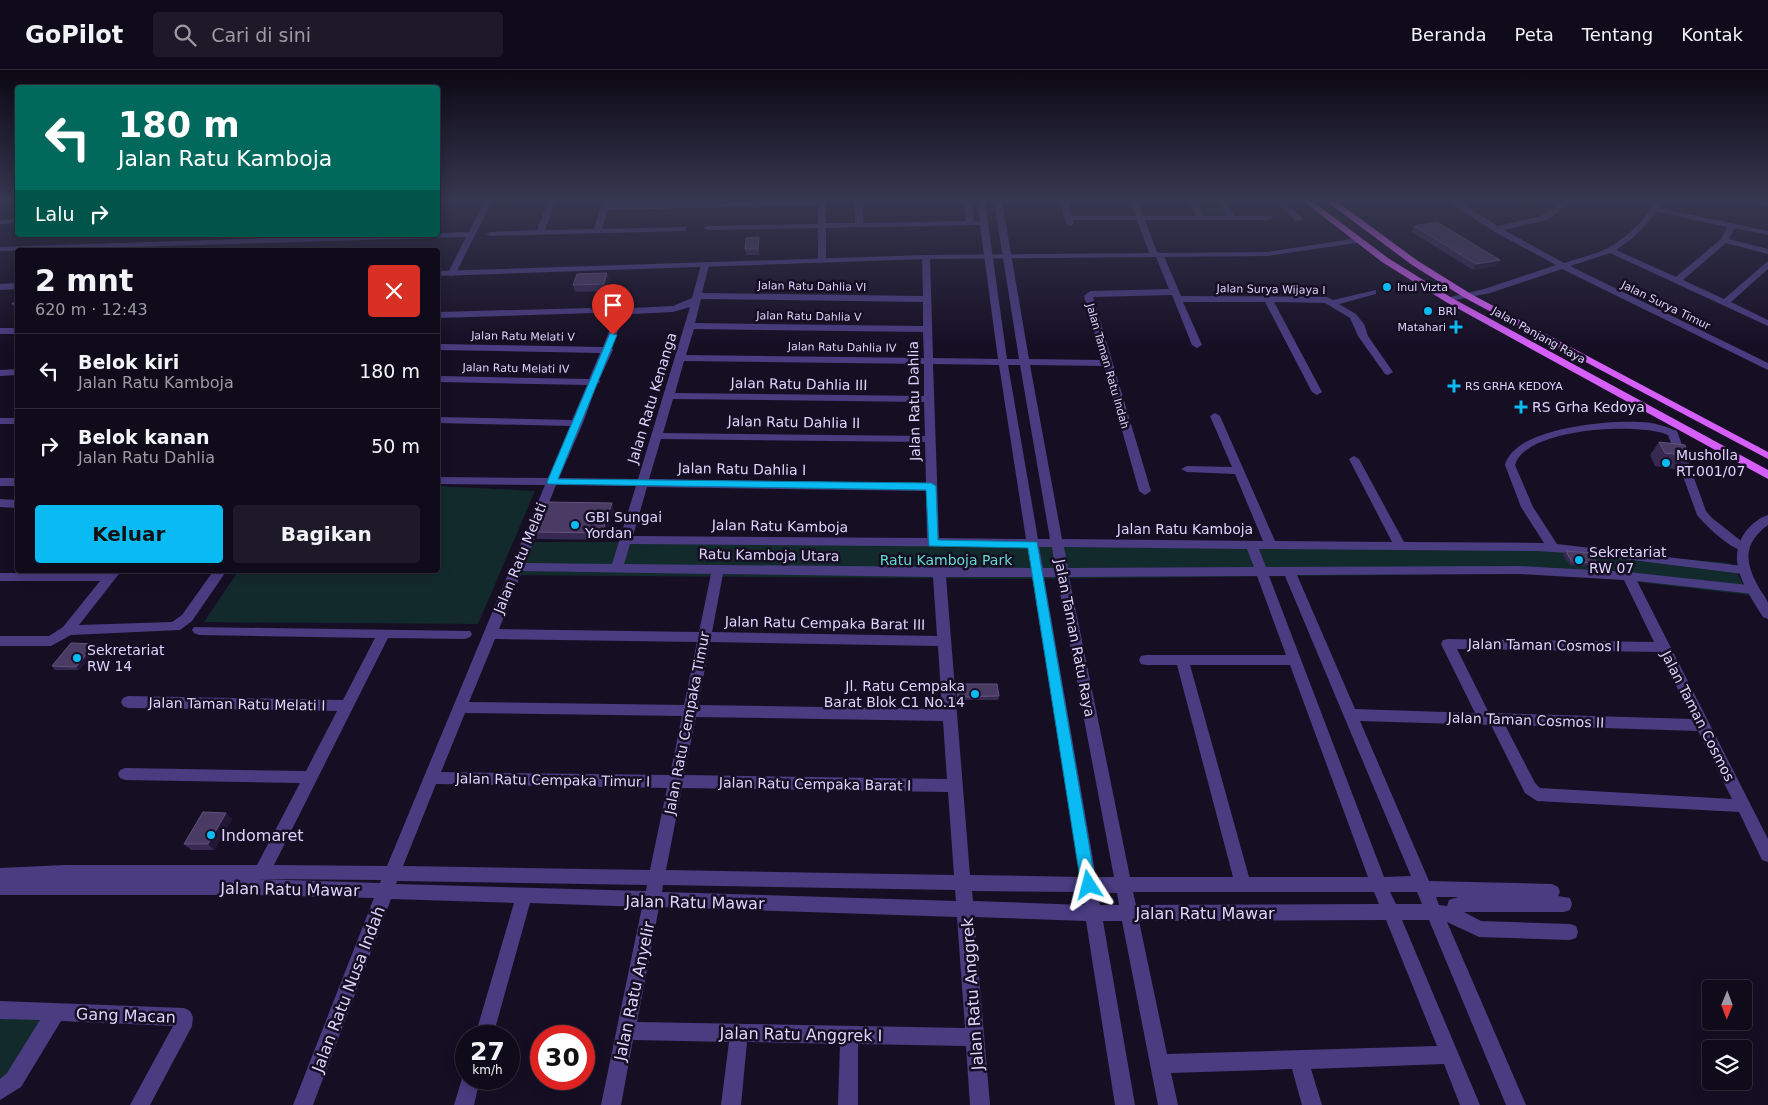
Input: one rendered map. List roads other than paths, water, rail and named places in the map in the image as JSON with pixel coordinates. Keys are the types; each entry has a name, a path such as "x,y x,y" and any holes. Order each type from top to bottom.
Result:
{"main road":[{"name":"Jalan Panjang Raya","path":"1372,249 1402,271 1449,300 1768,475"},
{"name":"Jalan Panjang Raya","path":"1396,249 1468,296 1768,456"}],"street":[{"path":"452,273 464,249"},
{"path":"822,249 822,260"},
{"name":"Jalan Taman Ratu Raya","path":"990,249 1039,573 1096,913 1125,1105"},
{"name":"Jalan Taman Ratu Raya","path":"1004,249 1060,572 1120,885 1168,1105"},
{"path":"1154,249 1176,295 1196,346"},
{"path":"440,274 822,260 1281,253 1303,249"},
{"name":"Jalan Surya Timur","path":"1530,249 1562,267 1768,367"},
{"path":"1677,281 1713,249"},
{"path":"1449,300 1562,267 1610,250 1768,322"},
{"name":"Jalan Ratu Dahlia","path":"926,258 933,543"},
{"path":"1725,303 1768,264"},
{"name":"Jalan Ratu Kenanga","path":"617,568 690,326 706,265"},
{"path":"0,287 15,286"},
{"path":"1332,303 1374,292"},
{"name":"Jalan Taman Ratu Indah","path":"1145,491 1107,363 1089,294 1176,295"},
{"name":"Jalan Surya Wijaya I","path":"1176,295 1316,299 1332,303 1353,316 1359,324 1363,336 1388,372"},
{"name":"Jalan Ratu Dahlia VI","path":"696,298 927,299"},
{"name":"Jalan Ratu Melati","path":"392,874 516,567 595,382 618,321 625,313 639,310 675,309 689,305 696,298"},
{"path":"1268,299 1317,392"},
{"path":"440,315 590,311"},
{"name":"Jalan Ratu Dahlia V","path":"690,326 927,329"},
{"path":"0,332 15,331"},
{"name":"Jalan Ratu Melati V","path":"440,347 608,350"},
{"name":"Jalan Ratu Dahlia IV","path":"680,358 1006,362"},
{"path":"1006,362 1107,363"},
{"path":"0,373 15,372"},
{"name":"Jalan Ratu Melati IV","path":"440,379 595,382"},
{"name":"Jalan Ratu Dahlia III","path":"669,396 929,399"},
{"path":"1215,416 1271,544"},
{"path":"440,420 578,423"},
{"path":"0,421 15,421"},
{"path":"1553,548 1527,507 1510,465 1513,457 1517,450 1557,435 1595,426 1618,425 1643,425 1666,429 1673,433 1701,512 1708,521 1741,547"},
{"name":"Jalan Ratu Dahlia II","path":"657,436 930,439"},
{"path":"1354,460 1400,545"},
{"path":"1187,469 1239,471"},
{"name":"Jalan Ratu Dahlia I","path":"440,480 931,486"},
{"path":"0,482 15,482"},
{"path":"0,503 15,504"},
{"path":"1768,519 1751,531 1741,547 1743,570 1768,614"},
{"name":"Jalan Ratu Kamboja","path":"625,540 1400,545 1553,548 1743,570"},
{"path":"1251,544 1379,884 1470,1105"},
{"name":"Ratu Kamboja Utara","path":"516,567 1039,573"},
{"name":"Jalan Ratu Cempaka Timur","path":"658,877 718,570"},
{"path":"1039,573 1262,570 1519,570 1628,576 1753,589"},
{"path":"1289,570 1516,1105"},
{"path":"68,630 169,628 179,625 187,618 219,573"},
{"name":"Jalan Ratu Anggrek","path":"939,573 980,1105"},
{"path":"0,577 113,574"},
{"path":"0,641 51,642 68,630 113,574"},
{"name":"Jalan Taman Cosmos","path":"1628,576 1768,856"},
{"path":"199,630 465,634"},
{"name":"Jalan Taman Ratu Melati I","path":"262,872 384,633"},
{"name":"Jalan Ratu Cempaka Barat III","path":"489,634 945,641"},
{"name":"Jalan Taman Cosmos I","path":"1490,719 1448,644 1664,647"},
{"path":"1146,660 1296,660"},
{"name":"Jalan Ratu Mawar","path":"1182,660 1243,884"},
{"name":"Jalan Taman Ratu Melati I","path":"128,702 347,706"},
{"path":"459,707 949,715"},
{"name":"Jalan Taman Cosmos II","path":"1350,715 1703,725"},
{"path":"1490,719 1530,788 1537,794 1743,806"},
{"path":"125,774 311,777"},
{"name":"Jalan Ratu Cempaka Timur I","path":"430,778 676,782"},
{"name":"Jalan Ratu Cempaka Barat I","path":"676,782 955,786"},
{"name":"Jalan Ratu Mawar","path":"0,875 66,872 262,872 1091,885 1379,884 1552,892"},
{"name":"Jalan Ratu Nusa Indah","path":"303,1105 392,874"},
{"name":"Jalan Ratu Anyelir","path":"611,1105 658,877"},
{"name":"Jalan Ratu Mawar","path":"0,887 244,887 653,901 1096,913 1433,912 1454,915 1479,928 1570,932"},
{"path":"487,1025 524,897"},
{"path":"1454,915 1455,906 1464,904 1564,904"},
{"name":"Gang Macan","path":"0,1010 184,1017 183,1026 140,1105"},
{"path":"0,1090 14,1080 56,1012"},
{"name":"Jalan Ratu Anggrek I","path":"626,1031 975,1037"},
{"path":"731,1105 739,1033"},
{"path":"848,1105 850,1035"},
{"path":"1159,1064 1450,1055"},
{"path":"1299,1060 1312,1105"},
{"path":"464,1105 469,1090"}],"place":[{"name":"Inul Vizta","path":"1387,287"},
{"name":"BRI","path":"1428,311"},
{"name":"Matahari","path":"1456,327"},
{"name":"RS GRHA KEDOYA","path":"1454,386"},
{"name":"RS Grha Kedoya","path":"1521,407"},
{"name":"Musholla RT.001/07","path":"1666,463"},
{"name":"GBI Sungai Yordan","path":"575,525"},
{"name":"Sekretariat RW 07","path":"1579,560"},
{"name":"Sekretariat RW 14","path":"77,658"},
{"name":"Jl. Ratu Cempaka Barat Blok C1 No.14","path":"975,694"},
{"name":"Indomaret","path":"211,835"}],"park label":[{"name":"Ratu Kamboja Park","path":"946,560"}]}
